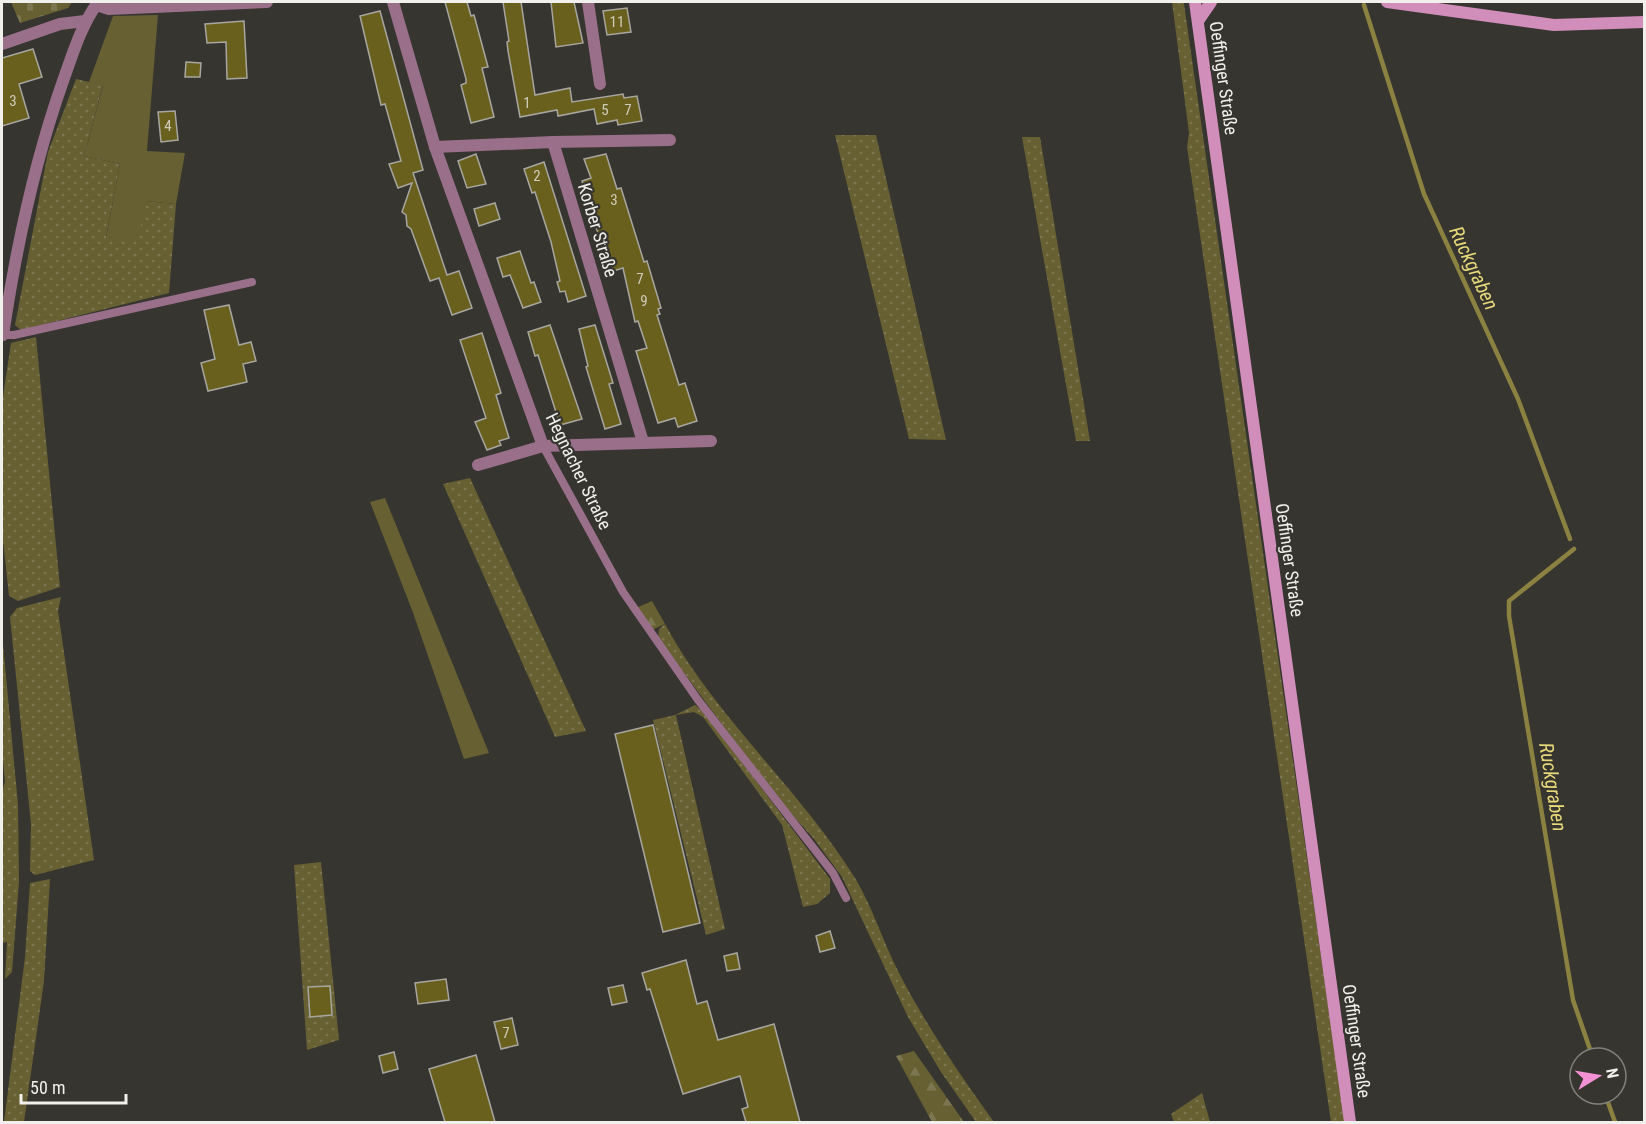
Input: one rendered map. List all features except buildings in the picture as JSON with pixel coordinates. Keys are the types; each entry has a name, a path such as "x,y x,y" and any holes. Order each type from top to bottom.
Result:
{"main road":[{"name":"Oeffinger Straße","path":"1195,2 1350,1122"},
{"path":"1198,21 1211,2"},
{"path":"1387,2 1554,25 1644,22"}],"street":[{"path":"3,335 30,187 46,128 85,21 97,3 109,9 267,2"},
{"name":"Hegnacher Straße","path":"393,2 435,147 543,446"},
{"path":"588,2 600,84"},
{"path":"2,44 60,24 85,21"},
{"path":"435,147 553,141 670,140"},
{"name":"Korber Straße","path":"553,141 643,442"},
{"path":"478,465 543,446 711,441"}],"lane":[{"path":"3,335 14,335 252,282"},
{"name":"Hegnacher Straße","path":"543,446 623,592 698,700 833,873 846,898"}],"green space":[{"path":"11,2 72,2 68,8 20,23"},
{"path":"1172,2 1184,2 1345,1122 1331,1122 1187,147 1189,133"},
{"path":"158,15 147,151 185,153 176,204 146,201 138,239 106,238 120,164 84,156 103,86 89,82 113,16"},
{"path":"76,79 103,85 84,156 120,164 106,237 146,201 176,204 169,293 21,330 15,325 48,152"},
{"path":"835,135 876,135 946,440 909,439"},
{"path":"1022,137 1040,137 1090,441 1076,441"},
{"path":"36,337 60,587 18,601 9,596 2,531 2,403 11,343"},
{"path":"470,478 586,731 555,737 443,484"},
{"path":"385,498 489,753 464,759 412,610 370,502"},
{"path":"61,597 58,611 94,860 35,875 30,871 31,824 10,617 17,608"},
{"path":"652,601 665,624 652,630 636,608"},
{"path":"665,624 685,658 708,690 809,813 855,878 893,961 920,1012 994,1122 976,1122 941,1072 908,1017 842,877 814,839 774,794 658,638 659,629"},
{"path":"2,633 18,805 19,882 12,972 5,979 7,942 2,943 2,791 5,782 2,750"},
{"path":"695,705 704,712 830,879 830,893 817,904 803,907 782,825 703,717 694,712 676,715 725,929 706,935 653,720 675,715"},
{"path":"321,862 339,1040 307,1050 294,865"},
{"path":"50,879 44,981 24,1122 4,1122 25,957 30,883"},
{"path":"914,1051 964,1122 932,1122 896,1056"},
{"path":"1202,1093 1210,1122 1174,1122 1171,1114"}],"waterway":[{"name":"Ruckgraben","path":"1364,5 1424,194 1518,399 1570,539"},
{"name":"Ruckgraben","path":"1574,549 1509,601 1509,616 1573,1000 1589,1046"},
{"name":"Ruckgraben","path":"1609,1106 1615,1122"}]}
